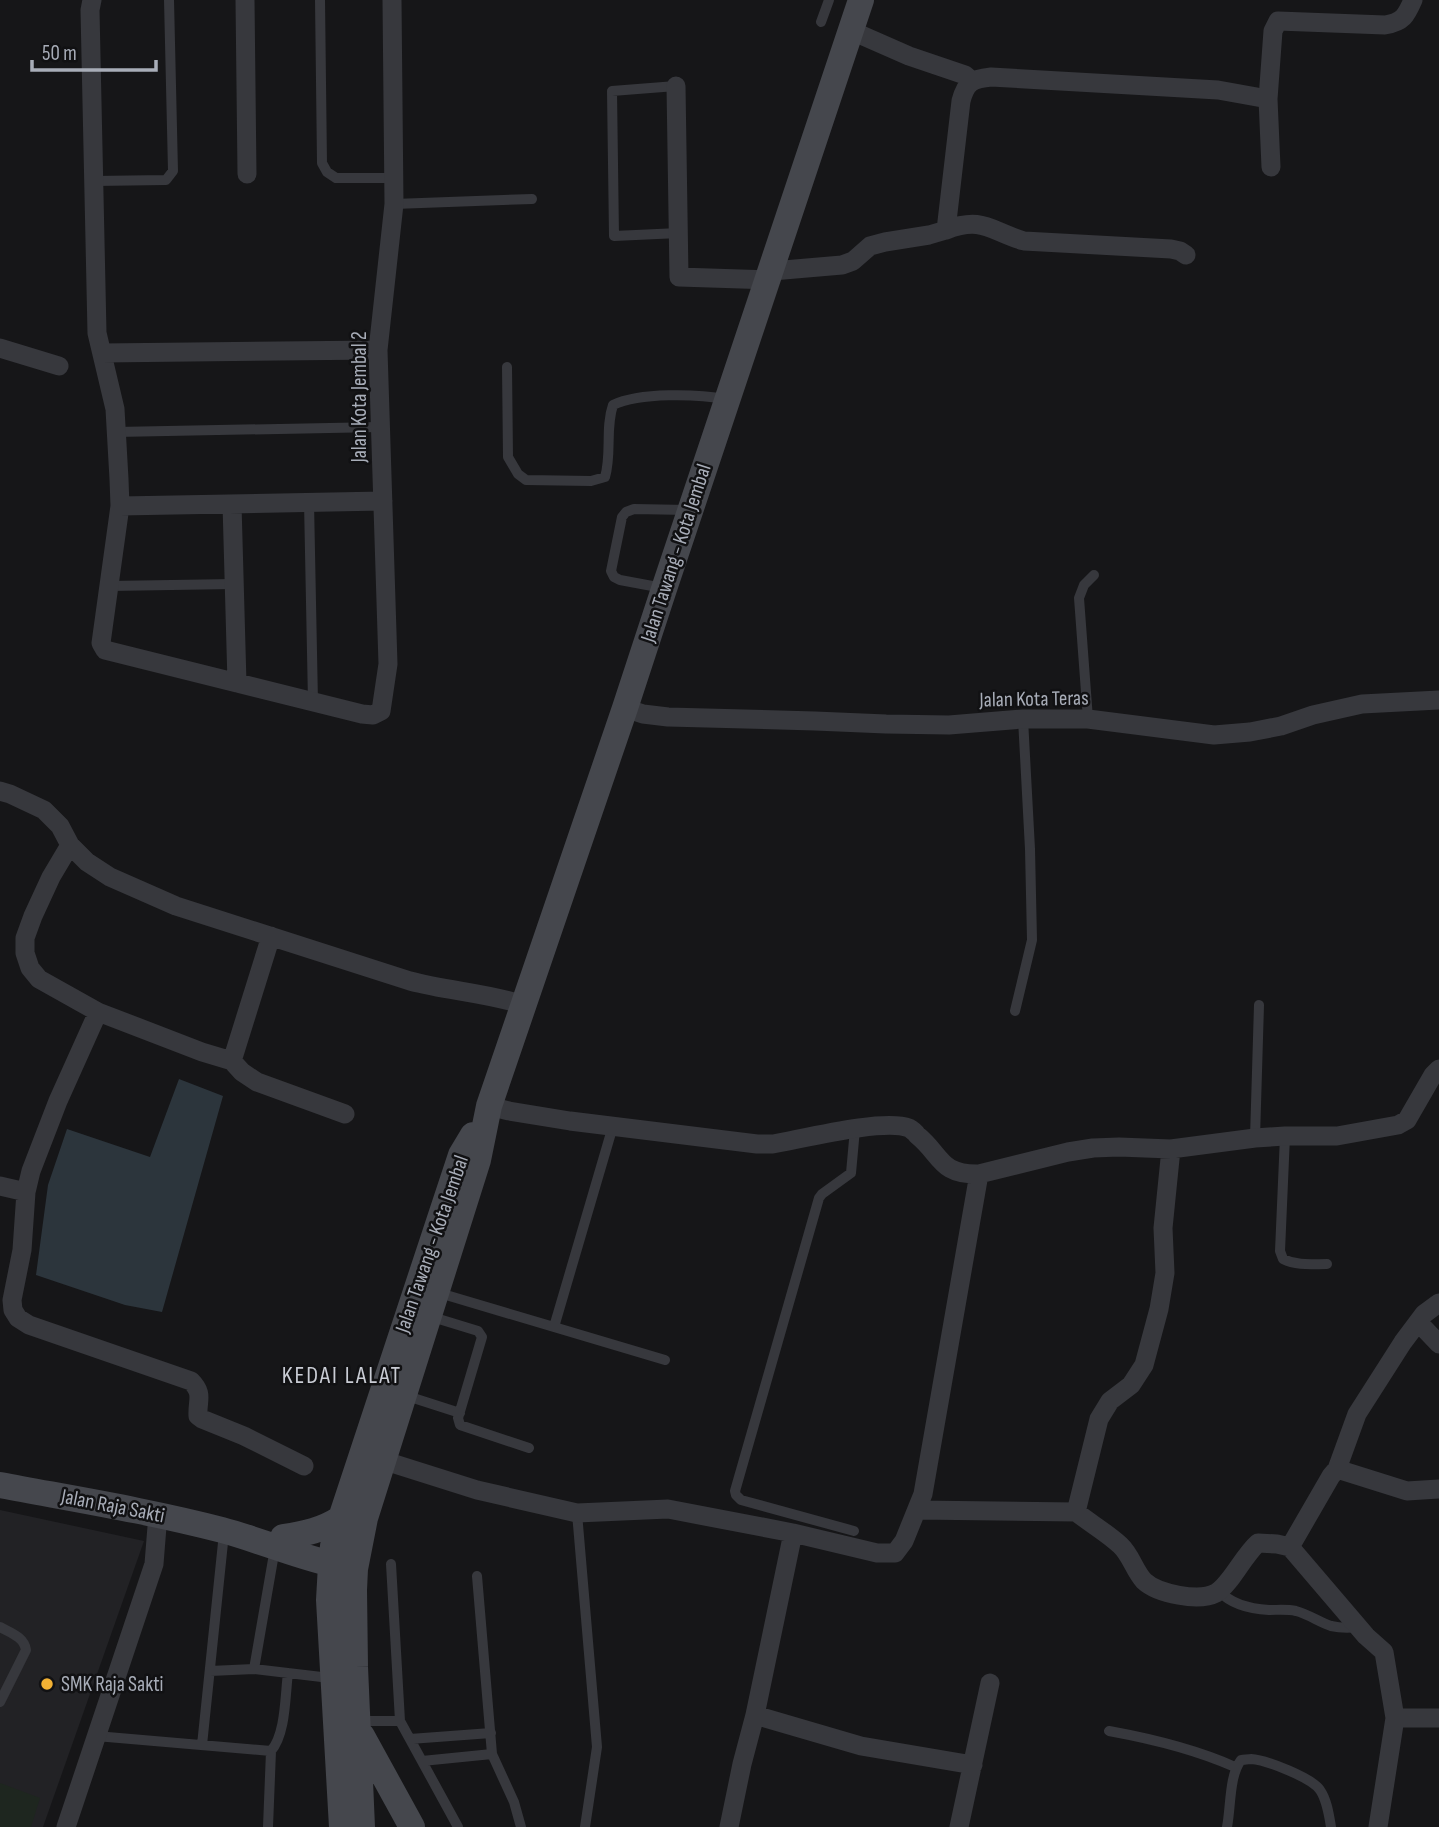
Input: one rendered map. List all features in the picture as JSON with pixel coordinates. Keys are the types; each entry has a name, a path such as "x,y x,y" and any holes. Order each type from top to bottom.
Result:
{"main road":[{"name":"Jalan Tawang - Kota Jembal","path":"344,1557 365,1518 478,1160 489,1106 862,0"},
{"name":"Jalan Tawang - Kota Jembal","path":"344,1557 341,1518 461,1155 489,1106"},
{"name":"Jalan Raja Sakti","path":"0,1485 158,1514 281,1545 344,1557"},
{"path":"329,1600 323,1588 300,1561 281,1545 299,1534 329,1526 341,1518"},
{"path":"344,1557 329,1600 334,1679 354,1821"},
{"path":"344,1557 355,1629 359,1726 354,1821"},
{"path":"359,1726 412,1827"},
{"path":"354,1821 378,1813 400,1827"}],"street":[{"path":"92,0 90,10 97,333 115,409 120,506 101,643 105,650 313,702"},
{"path":"245,0 247,174"},
{"name":"Jalan Kota Jembal 2","path":"313,702 362,714 373,715 381,711 388,664 378,350 394,204 392,0"},
{"path":"1270,167 1268,99 1273,32 1278,21 1385,25 1398,23 1407,14 1413,0"},
{"path":"852,31 909,56 953,70 972,81"},
{"path":"946,230 961,101 964,89 972,81 991,77 1218,90 1268,99"},
{"path":"676,86 679,277 770,276 842,264 853,261 870,246 929,235 971,223 984,225 1024,241 1171,249 1186,255"},
{"path":"0,348 59,366"},
{"path":"102,353 378,350"},
{"path":"120,506 383,501"},
{"path":"232,504 237,683"},
{"name":"Jalan Kota Teras","path":"625,708 668,718 886,724 1087,719 1214,735 1281,726 1313,715 1362,704 1439,701"},
{"path":"0,791 44,810 60,826 71,845 87,862 110,877 176,906 410,981 439,989 490,995 524,1005"},
{"path":"71,845 51,877 25,938 25,953 30,968 39,979 98,1012 232,1061 257,1083 345,1114"},
{"path":"232,1061 271,936"},
{"path":"98,1012 58,1101 31,1171 26,1192 22,1250 12,1310 29,1325 191,1381 200,1393 198,1416 304,1466"},
{"path":"489,1106 539,1116 757,1144 773,1144 876,1126 897,1126 910,1128 925,1141 940,1161 951,1169 965,1174 979,1174 1093,1148 1171,1149 1285,1136 1337,1136 1398,1125 1407,1120 1439,1069"},
{"path":"1076,1512 1099,1419 1110,1401 1131,1385 1144,1364 1159,1310 1165,1273 1163,1228 1171,1149"},
{"path":"382,1460 477,1490 577,1513 668,1509 793,1533 877,1553 895,1552 904,1541 923,1494 979,1174"},
{"path":"0,1186 26,1192"},
{"path":"1290,1547 1337,1469 1357,1414 1423,1314 1439,1303"},
{"path":"1418,1322 1439,1344"},
{"path":"1337,1469 1407,1491 1439,1489"},
{"path":"917,1510 1076,1512 1121,1545 1146,1582 1159,1590 1182,1595 1207,1597 1219,1591 1258,1543 1290,1547 1359,1628 1384,1653 1395,1718 1378,1827"},
{"path":"66,1827 154,1564 158,1514"},
{"path":"729,1827 793,1533"},
{"path":"959,1827 990,1683"},
{"path":"755,1715 861,1746 973,1765"},
{"path":"1395,1718 1439,1718"}],"lane":[{"path":"94,181 166,180 173,171 169,0"},
{"path":"320,0 322,163 327,172 337,178 394,178"},
{"path":"821,22 829,0"},
{"path":"676,86 612,91 614,236 679,233"},
{"path":"394,204 532,199"},
{"path":"507,367 508,457 518,474 526,480 591,481 605,477 609,464 609,416 613,405 623,400 673,395 728,399"},
{"path":"116,432 380,427"},
{"path":"309,502 313,702"},
{"path":"664,589 614,577 611,571 622,517 634,509 690,510"},
{"path":"1087,719 1079,598 1084,585 1094,575"},
{"path":"108,586 234,584"},
{"path":"1015,1012 1032,940 1023,719"},
{"path":"1255,1139 1259,1005"},
{"path":"554,1327 613,1126"},
{"path":"854,1531 741,1500 736,1491 819,1198 850,1173 855,1129"},
{"path":"1285,1136 1280,1251 1283,1259 1291,1263 1327,1264"},
{"path":"432,1304 554,1327 665,1360"},
{"path":"432,1304 478,1331 482,1337 458,1422 463,1427 529,1448"},
{"path":"403,1395 460,1413"},
{"path":"771,1529 778,1510"},
{"path":"577,1513 597,1747 585,1827"},
{"path":"202,1745 225,1530"},
{"path":"254,1670 281,1545"},
{"path":"391,1564 400,1721 458,1827"},
{"path":"477,1576 492,1754 514,1802 521,1827"},
{"path":"1219,1591 1226,1599 1249,1607 1289,1609 1340,1628 1359,1628"},
{"path":"0,1628 20,1638 26,1645 0,1702"},
{"path":"210,1671 254,1670 334,1679"},
{"path":"268,1827 271,1751 281,1730 288,1673"},
{"path":"359,1726 400,1721"},
{"path":"1110,1731 1154,1739 1213,1757 1236,1768"},
{"path":"410,1739 491,1732"},
{"path":"96,1736 271,1751"},
{"path":"422,1761 492,1754"},
{"path":"1227,1827 1236,1768 1241,1760 1250,1759 1311,1781 1320,1790 1326,1803 1331,1827"}],"shaded area":[{"path":"179,1079 223,1096 162,1312 125,1305 36,1275 48,1185 67,1129 150,1157"},
{"name":"SMK Raja Sakti","path":"0,1510 144,1541 43,1827 0,1827"},
{"path":"0,1783 40,1798 31,1827 0,1827"}],"place":[{"name":"SMK Raja Sakti","path":"47,1684"}],"district":[{"name":"KEDAI LALAT","path":"342,1375"}]}
